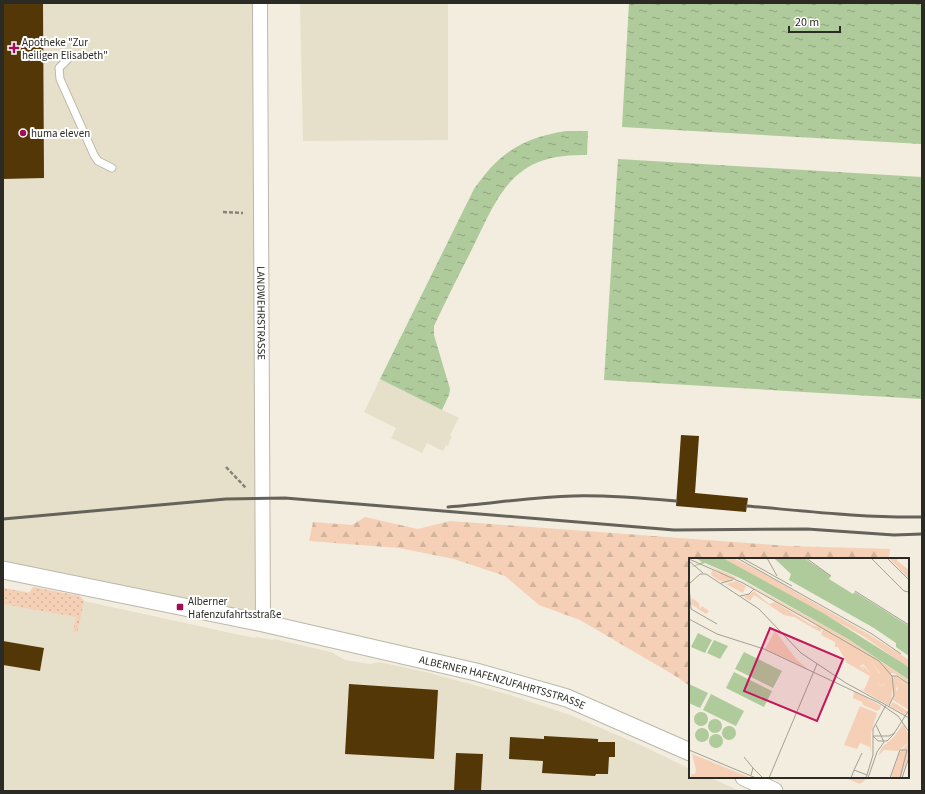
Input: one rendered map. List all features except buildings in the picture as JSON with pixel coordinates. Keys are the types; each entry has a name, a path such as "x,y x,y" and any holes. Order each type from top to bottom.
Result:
{"street":[{"name":"LANDWEHRSTRASSE","path":"260,3 263,623"},
{"name":"ALBERNER HAFENZUFAHRTSSTRASSE","path":"3,570 263,623 476,672 567,698 689,752"},
{"path":"746,778 774,791"}],"lane":[{"path":"68,59 59,68 60,79 94,155 98,161 112,168"}],"path":[{"path":"223,212 243,213"},
{"path":"226,467 248,490"}],"shaded area":[{"path":"3,3 260,3 263,623 3,570"},
{"path":"300,3 448,3 448,140 303,141"},
{"path":"380,379 459,418 450,435 452,436 448,446 446,445 443,451 427,443 422,453 391,438 396,428 364,412"},
{"path":"3,588 84,601 254,638 274,639 331,652 345,660 370,664 379,662 426,672 510,695 570,715 643,746 689,769 689,778 711,778 740,791 3,791"}],"green space":[{"path":"365,517 418,529 450,521 789,546 890,549 889,558 689,558 689,685 580,620 539,605 505,576 454,559 399,548 309,541 313,522 352,525"},
{"path":"33,587 80,596 84,601 78,630 76,633 73,632 76,617 3,604 3,588 29,593"},
{"path":"845,778 868,778 860,784"}],"water":[{"path":"629,3 922,3 922,144 622,127"},
{"path":"566,131 588,131 587,155 562,156 542,161 525,169 512,180 491,210 434,326 434,335 450,389 449,395 442,410 380,379 474,189 483,176 502,157 524,143 550,134"},
{"path":"618,159 922,177 922,399 604,380"}],"railway":[{"path":"448,507 573,496 612,496 676,501"},
{"path":"3,519 226,499 285,498 674,530 807,529 894,535 922,534"},
{"path":"747,506 856,515 922,517"}],"place":[{"name":"Apotheke \"Zur heiligen Elisabeth\"","path":"14,48"},
{"name":"huma eleven","path":"23,133"},
{"name":"Alberner Hafenzufahrtsstraße","path":"180,607"}]}
